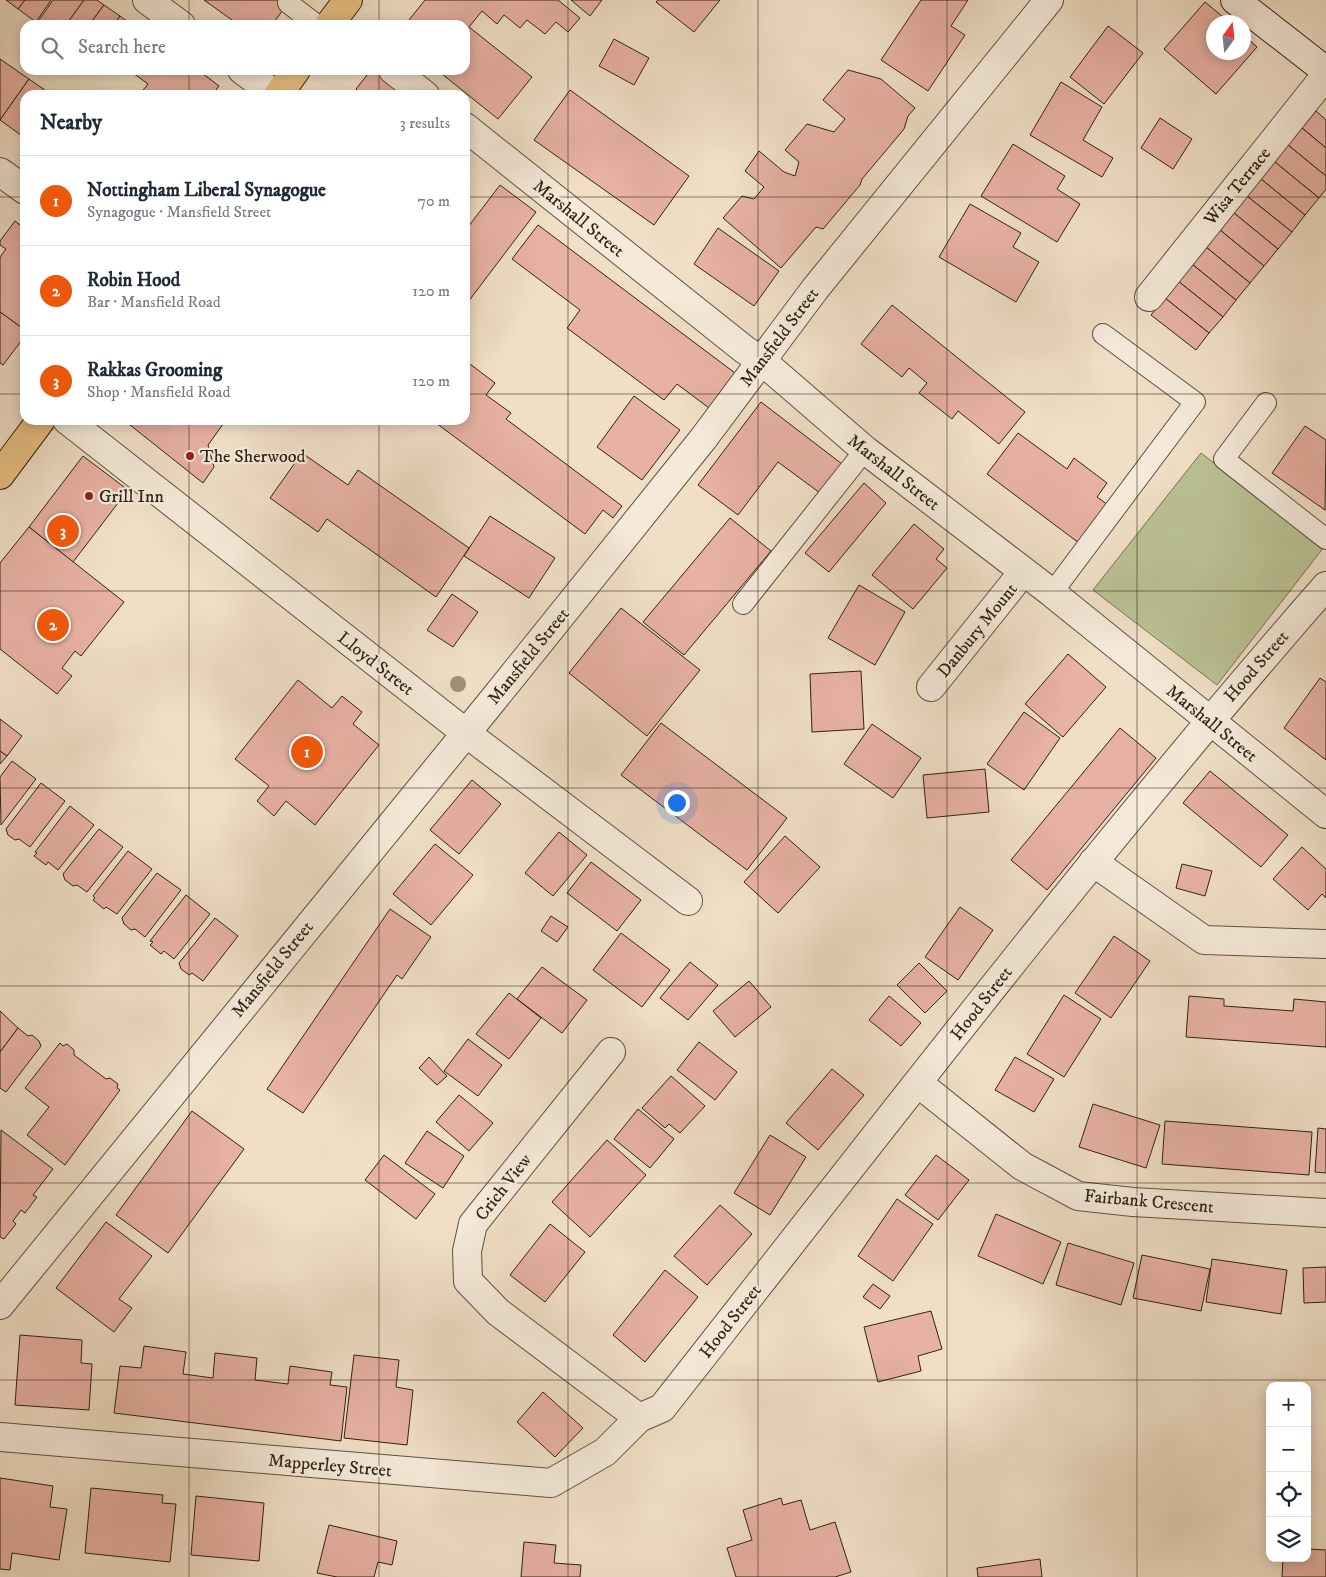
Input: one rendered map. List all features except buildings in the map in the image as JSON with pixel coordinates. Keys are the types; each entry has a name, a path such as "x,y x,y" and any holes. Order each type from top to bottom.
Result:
{"highway":[{"path":"281,90 292,75"},
{"path":"1,471 36,425"}],"street":[{"path":"147,0 174,20"},
{"name":"Mansfield Street","path":"0,1305 466,734 702,439 815,289 1049,0"},
{"path":"1235,0 1326,71"},
{"path":"249,75 270,90"},
{"path":"399,75 419,90"},
{"name":"Wisa Terrace","path":"1148,297 1326,75"},
{"name":"Marshall Street","path":"470,131 745,350 762,360 865,450 1052,593 1208,721 1326,814"},
{"path":"0,172 20,186"},
{"name":"Lloyd Street","path":"73,425 466,734 688,901"},
{"name":"Danbury Mount","path":"931,687 1023,572"},
{"name":"Hood Street","path":"638,1418 662,1408 1093,862 1208,721 1326,586"},
{"path":"1093,862 1204,940 1326,944"},
{"name":"Crich View","path":"611,1052 473,1224 467,1251 468,1281 498,1312 638,1418"},
{"name":"Fairbank Crescent","path":"918,1083 1022,1166 1078,1196 1133,1202 1326,1213"},
{"name":"Mapperley Street","path":"0,1437 551,1483 605,1452 638,1418"}],"lane":[{"path":"288,3 332,19"},
{"path":"1052,593 1195,402 1104,334"},
{"path":"1266,403 1224,459 1326,539"},
{"path":"744,604 865,450"}],"green space":[{"path":"1201,453 1324,547 1217,685 1093,590"}],"place":[{"name":"The Sherwood","path":"190,456"},
{"name":"Grill Inn","path":"89,496"},
{"name":"Rakkas Grooming","path":"63,531"},
{"name":"Robin Hood","path":"53,625"},
{"name":"Nottingham Liberal Synagogue","path":"307,752"}]}
